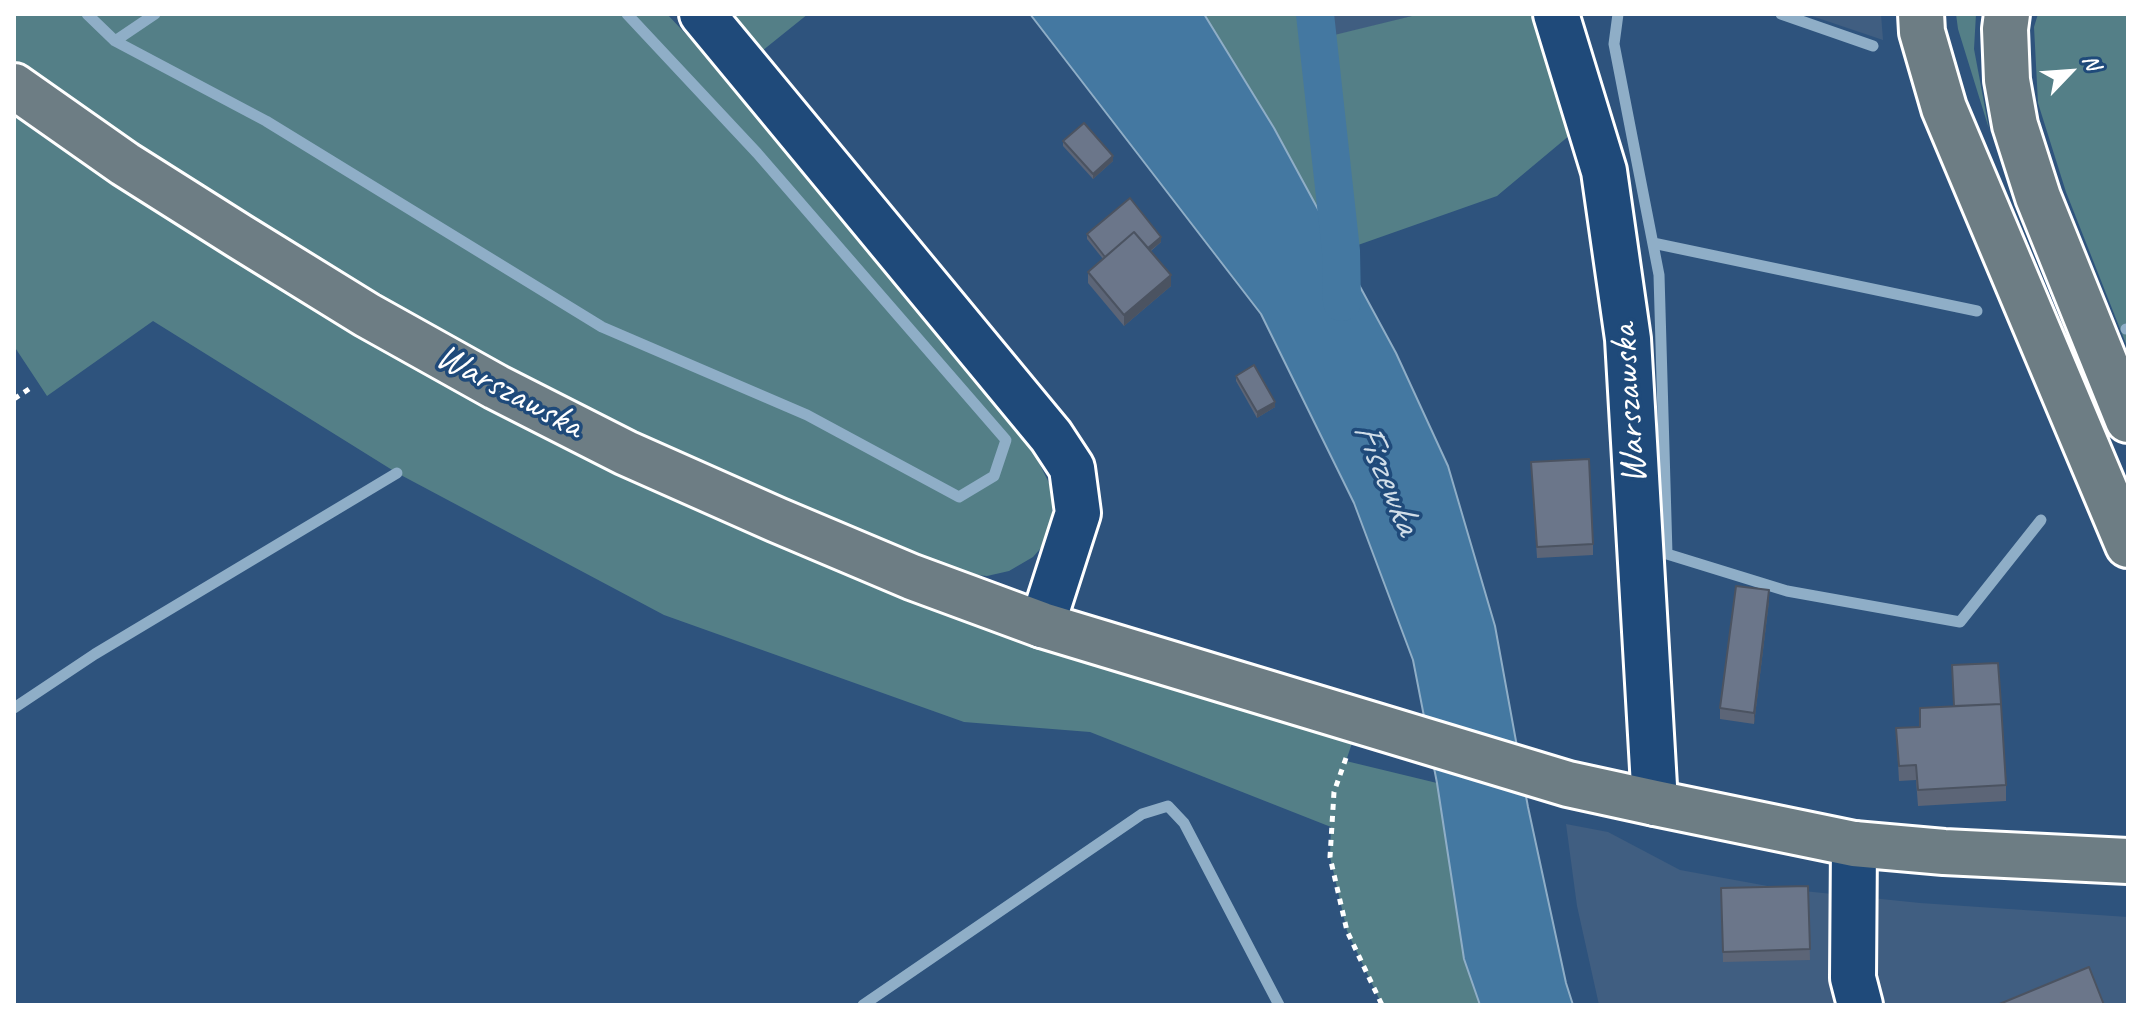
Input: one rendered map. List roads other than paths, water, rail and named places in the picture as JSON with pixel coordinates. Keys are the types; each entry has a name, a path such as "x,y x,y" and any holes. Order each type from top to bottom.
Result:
{"main road":[{"path":"1921,14 1922,32 1944,108 2128,545"},
{"path":"2007,14 2007,80 2015,125 2038,197 2128,420"},
{"name":"Warszawska","path":"14,86 125,164 252,244 367,315 496,387 626,453 763,514 912,577 1042,625 1364,741 1854,844 1944,852 2128,861"}],"lane":[{"path":"702,14 1032,412 1072,468 1078,513 1042,625"},
{"name":"Warszawska","path":"1556,14 1604,171 1628,339 1655,803"},
{"path":"1854,844 1853,978 1860,1005"}],"water":[{"name":"Fiszewka","path":"1030,14 1204,14 1274,128 1396,353 1448,466 1495,626 1528,807 1573,1005 1480,1005 1464,959 1437,783 1413,660 1354,503 1261,314"}],"waterway":[{"path":"87,14 115,41 266,121 602,327 807,415 959,497 994,476 1006,440 757,153 627,14"},
{"path":"115,41 155,14"},
{"path":"1315,14 1341,251 1342,302"},
{"path":"1618,14 1614,44 1659,275 1667,554 1787,591 1960,622 2041,520"},
{"path":"1781,14 1873,46"},
{"path":"1653,243 1977,311"},
{"path":"14,708 95,654 397,473"},
{"path":"863,1005 1142,814 1168,806 1184,823 1279,1005"}]}
